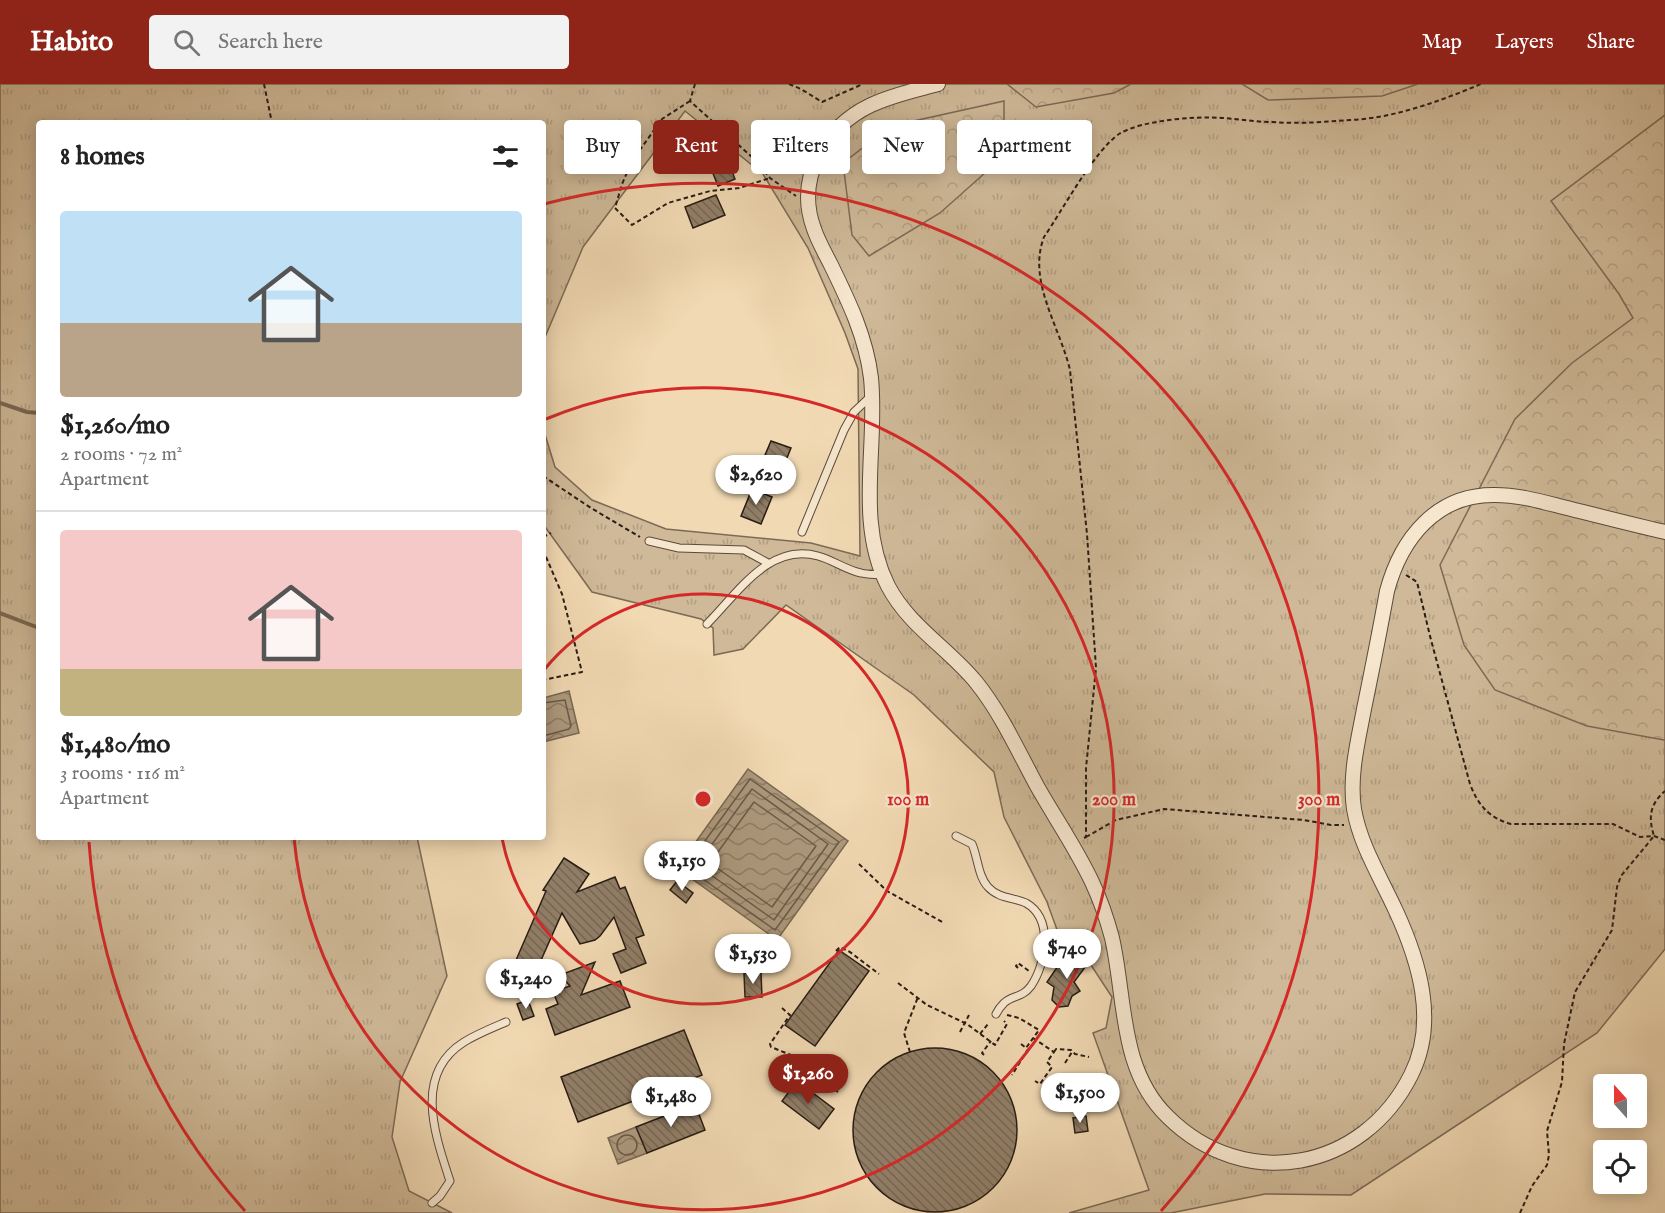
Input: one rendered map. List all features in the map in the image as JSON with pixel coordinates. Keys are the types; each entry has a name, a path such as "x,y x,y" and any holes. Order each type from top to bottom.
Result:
{"street":[{"path":"938,84 887,98 855,114 841,125 830,135 814,166 809,186 808,205 813,228 856,317 869,361 873,394 871,532 877,560 903,609 973,678 995,707 1092,882 1113,945 1123,1011 1134,1062 1145,1086 1158,1107 1171,1121 1209,1148 1242,1160 1281,1163 1311,1160 1356,1140 1393,1104 1411,1075 1420,1053 1425,1023 1422,987 1413,953 1364,842 1354,808 1355,753 1393,568 1406,543 1421,525 1437,513 1454,504 1481,496 1494,495 1524,498 1665,532"}],"lane":[{"path":"802,532 844,430 854,412 873,394"},
{"path":"649,541 679,548 744,550 768,562"},
{"path":"707,624 768,562 791,554 806,553 860,573 884,575"},
{"path":"956,836 972,844 982,876 990,889 996,894 1028,904 1035,911 1043,929 1044,951 1032,985 1023,995 1005,1001 996,1014"},
{"path":"432,1203 450,1181 435,1136 432,1114 433,1091 441,1064 464,1042 506,1022"}],"path":[{"path":"264,84 271,120"},
{"path":"695,84 690,101 662,119 632,161 615,208 632,225 668,203 710,191 740,188 770,178"},
{"path":"789,84 822,102 862,84"},
{"path":"1086,837 1086,768 1096,668 1087,534 1070,370 1046,300 1039,271 1040,249 1044,237 1090,167 1109,143 1127,130 1150,124 1207,118 1274,123 1353,120 1408,110 1481,84"},
{"path":"690,101 754,159 770,178 808,205"},
{"path":"546,478 626,530 649,541"},
{"path":"546,536 551,533"},
{"path":"546,557 562,594 582,672 546,679"},
{"path":"1393,568 1418,582 1431,640 1470,784 1481,806 1499,820 1511,824 1613,824 1640,837 1654,836 1665,840"},
{"path":"1654,836 1650,825 1650,813 1653,803 1665,791"},
{"path":"1072,846 1116,820 1164,809 1304,820 1331,825 1359,825"},
{"path":"1520,1213 1550,1155 1546,1131 1562,1082 1564,1044 1575,992 1614,925 1617,887 1621,876 1654,836"},
{"path":"860,864 887,891 944,923"},
{"path":"836,951 840,947 850,952 879,974"},
{"path":"1018,968 1016,966 1018,963 1029,970"},
{"path":"898,983 927,1005 964,1023 995,1045 1007,1024 996,1014"},
{"path":"910,1052 904,1033 918,997"},
{"path":"782,1008 790,1014 770,1044 771,1047 791,1055 838,1092"},
{"path":"960,1032 969,1015"},
{"path":"1012,1075 1028,1049 1026,1047 1039,1030 1019,1018"},
{"path":"980,1034 988,1024"},
{"path":"1033,1038 1054,1053"},
{"path":"984,1055 982,1053 991,1041"},
{"path":"1021,1044 1026,1047"},
{"path":"1035,1081 1040,1084 1052,1067 1047,1062 1056,1049 1071,1050 1089,1057"},
{"path":"1065,1063 1072,1052"}],"green space":[{"path":"0,84 1665,84 1665,949 1597,1033 1351,1195 1265,1194 1171,1213 1069,1213 1149,1190 1093,1033 1106,1028 1112,997 1089,962 1060,938 1047,902 1004,817 994,772 914,695 786,605 743,649 714,655 713,628 701,619 592,592 546,528 546,438 555,467 592,500 666,529 811,543 860,556 858,369 808,248 763,174 850,174 850,120 751,120 751,164 739,155 739,120 696,120 685,111 678,120 653,120 653,154 641,170 641,120 564,120 564,174 638,174 583,247 546,335 546,120 36,120 36,840 418,840 447,976 400,1082 392,1137 409,1191 452,1213 0,1213"},
{"path":"1007,84 1131,84 1114,93 1036,107"},
{"path":"1242,84 1418,84 1382,96 1268,100"},
{"path":"1004,101 1004,120 957,120 957,174 984,174 940,213 869,256 852,235 844,174 850,174 850,158 862,148 862,174 945,174 945,120 918,120"},
{"path":"1665,115 1664,740 1587,726 1495,690 1464,645 1440,565 1515,419 1572,363 1633,318 1619,294 1551,201"}],"water":[{"path":"569,691 579,733 546,741 546,697"},
{"path":"748,769 848,841 777,940 677,868"},
{"path":"636,1127 647,1153 618,1164 608,1138"}],"building":[{"path":"713,174 733,174 735,179 718,186"},
{"path":"716,195 725,215 693,228 685,207"},
{"path":"771,441 791,448 780,475 760,467"},
{"path":"752,489 772,497 761,524 741,516"},
{"path":"564,858 589,874 577,892 615,877 620,889 625,887 644,935 636,938 646,963 621,973 613,954 626,949 614,917 595,940 580,944 562,913 534,976 513,967 546,891 543,890"},
{"path":"677,881 693,893 686,903 670,890"},
{"path":"839,950 869,971 815,1046 785,1025"},
{"path":"1077,953 1089,962 1074,982 1080,991 1072,996 1068,1006 1059,1007 1052,1000 1054,987 1047,982 1062,960 1068,965"},
{"path":"595,962 581,995 620,981 630,1007 555,1035 546,1009 558,1004 553,992 570,986 560,975"},
{"path":"744,973 761,973 762,997 745,997"},
{"path":"528,1000 534,1016 523,1020 517,1004"},
{"path":"684,1030 702,1075 578,1122 561,1077"},
{"path":"935,1048 966,1055 993,1072 1010,1099 1017,1130 1010,1161 993,1188 966,1205 935,1212 904,1205 877,1188 860,1161 853,1130 860,1099 877,1072 904,1055"},
{"path":"797,1081 834,1109 819,1129 782,1101"},
{"path":"695,1104 705,1130 647,1153 636,1127"},
{"path":"1086,1116 1088,1131 1075,1133 1073,1118"}],"waterway":[{"path":"0,403 36,413"},
{"path":"0,613 36,627"}]}
